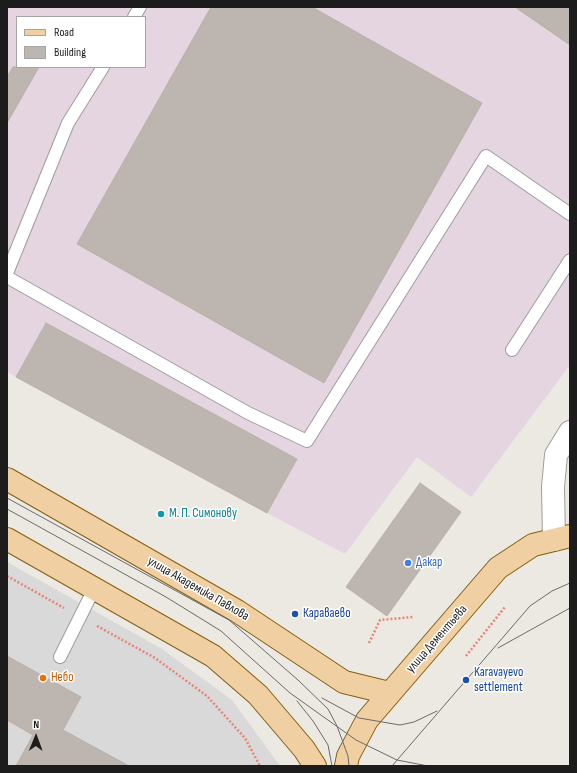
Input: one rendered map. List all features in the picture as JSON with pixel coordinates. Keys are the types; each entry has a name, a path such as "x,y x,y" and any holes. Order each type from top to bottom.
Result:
{"main road":[{"name":"улица Академика Павлова","path":"7,479 237,611 344,682 389,693"},
{"name":"улица Дементьева","path":"346,766 348,756 368,720 389,693 498,568 533,545 562,538"},
{"path":"7,540 213,656 258,695 304,749 315,766"}],"street":[{"name":"улица Дементьева","path":"562,538 552,487 556,454 570,432"}],"lane":[{"path":"135,16 140,7"},
{"path":"7,273 68,123 102,68"},
{"path":"7,277 248,413 308,441 486,156 570,214"},
{"path":"512,350 570,260"},
{"path":"60,657 94,589"}],"path":[{"path":"7,576 155,658 207,696 245,738 260,766"},
{"path":"466,656 504,607"},
{"path":"369,643 380,620 413,617"}],"shaded area":[{"path":"7,7 570,7 570,365 471,497 417,457 345,554 267,513 297,459 46,323 16,377 7,372"},
{"path":"7,562 162,649 232,700 280,766 7,766"}],"building":[{"path":"211,7 312,7 482,103 324,383 77,244"},
{"path":"515,7 570,7 570,45"},
{"path":"13,67 38,68 7,123 7,77"},
{"path":"46,323 297,459 267,513 16,377"},
{"path":"420,483 461,512 387,616 346,587"},
{"path":"7,656 81,697 63,730 129,766 16,766 33,735 7,720"}],"tram line":[{"path":"7,498 229,620 298,680 328,709 337,726 348,756 349,766"},
{"path":"7,509 166,597 221,631 290,693 356,740 397,760 428,766"},
{"path":"392,766 530,606 552,591 570,583"},
{"path":"498,648 570,608"},
{"path":"322,698 359,718 400,725 414,722 437,711"},
{"path":"297,701 313,721 328,745 332,766"}],"place":[{"name":"М. П. Симонову","path":"161,514"},
{"name":"Дакар","path":"408,563"},
{"name":"Караваево","path":"295,614"},
{"name":"Небо","path":"43,678"},
{"name":"Karavayevo settlement","path":"466,680"}]}
